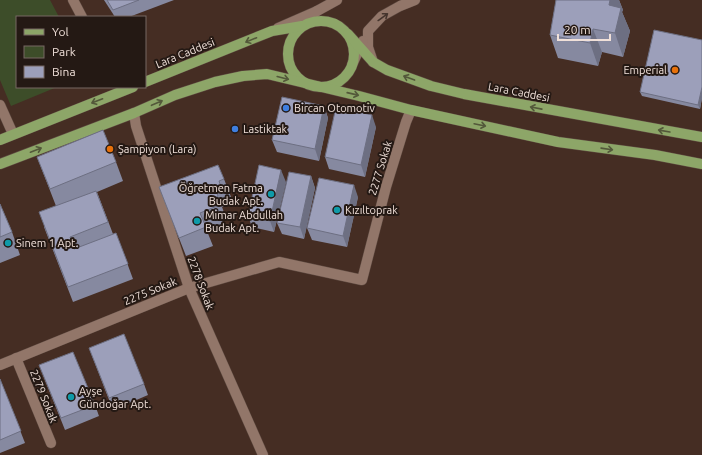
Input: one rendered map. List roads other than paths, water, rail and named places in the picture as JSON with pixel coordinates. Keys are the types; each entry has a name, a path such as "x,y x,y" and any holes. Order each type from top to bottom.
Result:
{"main road":[{"path":"314,21 327,21 338,26 348,34 354,54 352,65 346,75 338,82 327,86 315,86 305,82 296,75 290,66 288,55 289,44 294,34 302,26 314,21"},
{"name":"Lara Caddesi","path":"146,82 272,31 302,26"},
{"name":"Lara Caddesi","path":"348,34 373,62 387,70 431,86 464,94 702,137"},
{"path":"0,164 215,82 243,76 267,74 411,110 558,142 655,155 702,164"},
{"path":"0,140 122,89"}],"street":[{"path":"73,0 81,16"},
{"path":"272,31 317,11 337,0"},
{"path":"352,65 368,31 382,16 400,6 416,0"},
{"path":"302,26 317,11"},
{"path":"368,31 368,47 373,62"},
{"path":"0,105 13,134"},
{"name":"2277 Sokak","path":"362,280 386,187 411,110"},
{"name":"2278 Sokak","path":"134,113 136,126 189,288 263,455"},
{"name":"2275 Sokak","path":"0,365 189,288 279,262 362,280"},
{"name":"2279 Sokak","path":"16,358 51,443"}],"place":[{"name":"Emperial","path":"675,70"},
{"name":"Bircan Otomotiv","path":"286,108"},
{"name":"Lastiktak","path":"235,129"},
{"name":"Şampiyon (Lara)","path":"110,149"},
{"name":"Öğretmen Fatma Budak Apt.","path":"271,194"},
{"name":"Kızıltoprak","path":"337,210"},
{"name":"Mimar Abdullah Budak Apt.","path":"197,221"},
{"name":"Sinem 1 Apt.","path":"8,243"},
{"name":"Ayşe Gündoğar Apt.","path":"71,397"}]}
